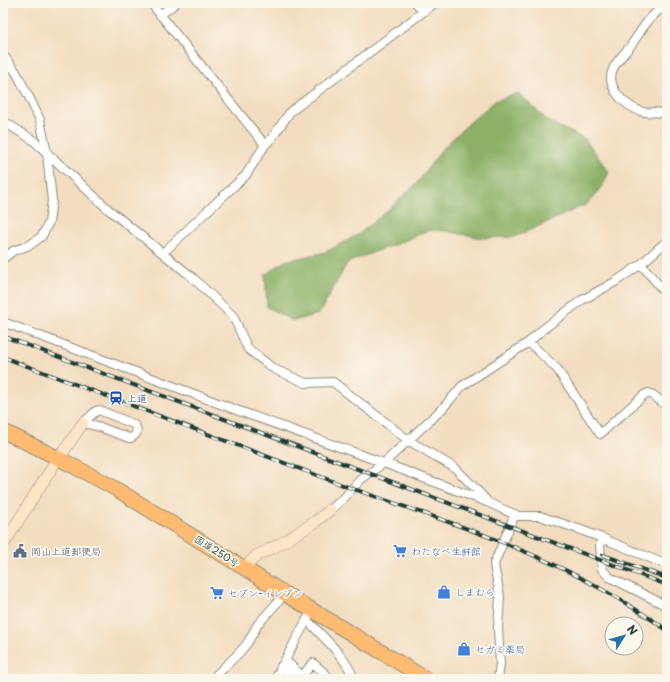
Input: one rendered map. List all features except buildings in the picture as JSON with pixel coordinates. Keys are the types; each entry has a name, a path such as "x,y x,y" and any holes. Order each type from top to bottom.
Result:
{"highway":[{"name":"国道250号","path":"3,431 111,486 285,594 310,615 426,679"}],"street":[{"path":"151,3 265,145"},
{"path":"160,15 176,3"},
{"path":"416,3 423,12"},
{"path":"163,253 246,175 265,145 272,138 290,112 435,3"},
{"path":"667,6 648,20 630,47 614,67 610,76 617,94 627,104 641,112 661,113 667,116"},
{"path":"3,55 16,72 40,120 47,153 52,201 49,222 42,236 30,245 13,251 3,258"},
{"path":"3,121 33,140 108,209 192,277 233,316 248,349 274,369 306,383 334,382 408,440 456,468 487,502"},
{"path":"244,568 256,556 282,543 330,510 345,497 360,480 384,463 443,408 462,386 529,342 542,330 582,300 615,282 641,264 667,241"},
{"path":"641,264 667,295"},
{"path":"3,322 384,463 487,502 518,516 540,516 602,538 667,565"},
{"path":"529,342 557,369 600,434 648,393 667,406"},
{"path":"3,544 58,458 83,423 96,411 100,410 132,424 136,427 137,432 132,438 129,438 97,426 83,423"},
{"path":"498,679 500,664 498,628 500,597 494,564 515,514"},
{"path":"602,538 600,545 602,569 609,577 667,606"},
{"path":"212,679 240,652 248,642 258,624 285,594"},
{"path":"275,679 310,615 345,661 354,679"},
{"path":"283,663 296,679"},
{"path":"283,663 302,676 313,663 331,679"}],"green space":[{"path":"518,93 548,121 585,139 609,172 603,185 587,204 515,237 482,238 446,231 429,230 347,263 319,314 293,321 267,307 265,275 285,261 326,252 359,234 393,206 417,183 442,149 468,124 495,101"}],"railway":[{"path":"3,336 667,585"},
{"path":"3,357 348,487 512,546 586,581 619,599 667,630"},
{"path":"603,555 667,578"}],"place":[{"name":"上道","path":"116,398"},
{"name":"岡山上道郵便局","path":"20,551"},
{"name":"わたなべ生鮮館","path":"400,551"},
{"name":"しまむら","path":"444,592"},
{"name":"セブン-イレブン","path":"217,593"},
{"name":"セガミ薬局","path":"464,649"}]}
